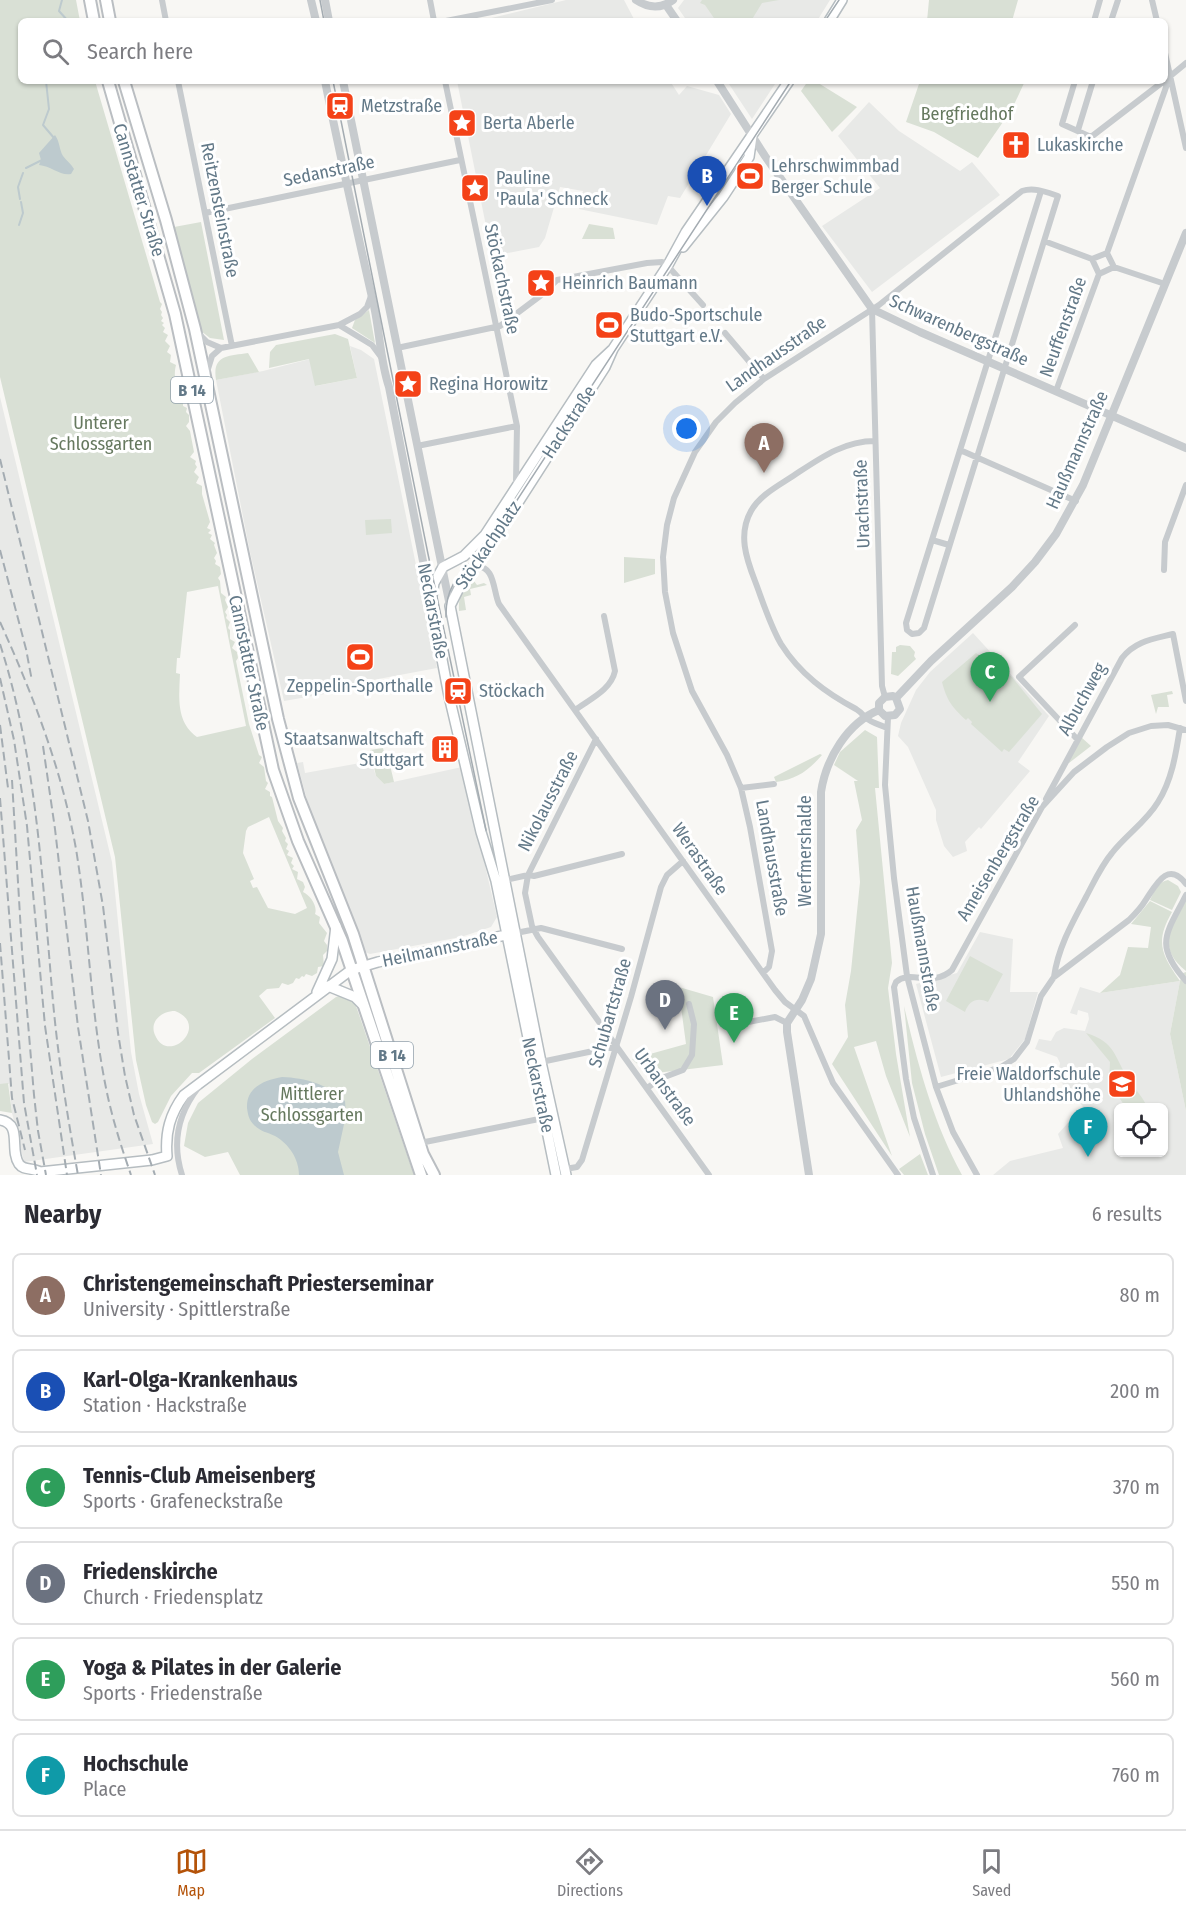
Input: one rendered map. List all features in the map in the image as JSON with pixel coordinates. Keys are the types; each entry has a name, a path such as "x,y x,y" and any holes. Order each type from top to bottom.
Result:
{"main road":[{"path":"90,0 93,18"},
{"path":"106,0 109,18"},
{"path":"831,18 842,0"},
{"name":"Cannstatter Straße","path":"109,84 175,314 273,770 295,834 336,926 351,970"},
{"name":"Cannstatter Straße","path":"125,84 166,220 195,329 285,751 299,798 346,914 363,966"},
{"name":"Hackstraße","path":"443,567 464,556 475,547 523,485 605,367 613,349 686,232 787,84"},
{"name":"Stöckachplatz","path":"450,606 523,485"},
{"path":"431,602 434,583 443,567"},
{"name":"Neckarstraße","path":"431,602 449,694 481,832 511,933 564,1174"},
{"name":"Neckarstraße","path":"450,606 500,851 510,880 511,933 544,1118 564,1174"},
{"path":"481,832 484,837 490,838 496,829"},
{"path":"486,853 492,846 500,851"},
{"path":"314,998 330,964 336,926"},
{"name":"Heilmannstraße","path":"351,970 511,933"},
{"name":"B 14","path":"363,966 423,1154 434,1175"},
{"path":"0,1120 9,1122 13,1127 16,1159 20,1166 25,1169 34,1168 37,1173 152,1160 167,1156 166,1135 173,1111 191,1088 300,1010 351,970"},
{"name":"B 14","path":"351,970 421,1175"},
{"path":"328,986 355,997 363,1005"}],"street":[{"path":"162,0 165,18"},
{"path":"311,0 315,18"},
{"path":"325,0 328,18"},
{"path":"430,0 433,18"},
{"path":"461,18 552,0"},
{"path":"636,0 647,6 669,3 676,18"},
{"path":"1095,18 1100,0"},
{"path":"1112,18 1118,0"},
{"path":"1152,0 1156,18"},
{"path":"1168,77 1186,63"},
{"name":"Reitzensteinstraße","path":"179,84 232,346"},
{"name":"Neckarstraße","path":"326,84 378,321 381,357 389,387 431,602"},
{"name":"Neckarstraße","path":"344,84 450,606"},
{"name":"Stöckachstraße","path":"447,84 460,159 517,426 516,481 523,485"},
{"name":"Schwarenbergstraße","path":"719,84 752,136 872,309 889,319 1186,448"},
{"path":"1074,84 1062,124 1091,137 1160,84"},
{"path":"1078,130 1092,84"},
{"path":"1114,267 1107,253 1164,84"},
{"path":"1167,84 1186,148"},
{"name":"Sedanstraße","path":"205,213 460,159"},
{"name":"Landhausstraße","path":"763,973 771,963 771,951 741,788 692,691 668,612 663,557 670,511 682,476 691,458 725,412 764,379 872,309 1022,191 1029,189 1041,191"},
{"path":"1041,191 1058,196 1044,242 924,628 919,633 912,634 907,630 906,623 1041,191"},
{"name":"Haußmannstraße","path":"896,698 931,661 1022,577 1056,534 1076,501 1186,233"},
{"path":"1044,242 1092,260 1099,274 1114,267 1165,284"},
{"path":"1092,260 1107,253"},
{"path":"396,348 497,327 540,296 556,280 647,263 662,262 667,265 703,305"},
{"name":"Neuffenstraße","path":"1056,391 1099,274"},
{"path":"207,381 210,360 221,348 339,325 360,314 367,307 372,293"},
{"name":"Urachstraße","path":"872,309 882,686 885,697"},
{"path":"339,325 372,345 381,357"},
{"path":"195,329 207,342 221,348"},
{"path":"725,333 764,379"},
{"path":"417,446 517,426"},
{"path":"875,441 856,442 833,451 770,491 752,508 744,535 748,562 770,620 785,650 812,680 833,697 887,728"},
{"path":"960,450 1076,501"},
{"path":"1164,570 1165,542 1186,484"},
{"path":"932,540 949,545"},
{"name":"Werastraße","path":"474,567 484,567 489,573 497,602 784,1002 804,1016 833,1083 898,1175"},
{"path":"575,710 607,687 614,676 615,671 604,616"},
{"path":"1075,625 1019,677 1077,739"},
{"name":"Albuchweg","path":"1042,807 1122,658 1138,642 1173,634 1186,701"},
{"path":"885,697 896,698 900,705 898,712 888,717 883,715 879,710 879,703 885,697"},
{"name":"Werfmershalde","path":"796,1009 811,979 821,934 820,807 823,779 828,763 837,747 866,718 879,710"},
{"name":"Haußmannstraße","path":"888,717 885,785 907,976 936,1087 953,1132 977,1175"},
{"name":"Ameisenbergstraße","path":"907,976 926,980 946,975 952,970 1042,807 1074,772 1122,738 1151,726 1168,724 1183,729"},
{"path":"936,1087 1001,1067 1014,1059 1027,1042 1041,996 1053,977 1060,946 1111,854 1147,818 1159,802 1169,781 1183,729"},
{"name":"Nikolausstraße","path":"528,875 596,739"},
{"path":"741,788 774,784"},
{"path":"510,880 622,854"},
{"name":"Schubartstraße","path":"564,1174 577,1167 582,1160 661,887 667,875 683,861"},
{"name":"Neckarstraße","path":"528,875 525,893 534,929"},
{"path":"1053,977 1129,920 1139,910 1158,880 1166,875 1174,876 1186,884"},
{"name":"Neckarstraße","path":"510,880 525,893"},
{"path":"1186,895 1172,920 1167,932 1166,943 1171,962 1186,981"},
{"path":"511,933 541,928 550,929 622,950"},
{"name":"Urbanstraße","path":"534,929 709,1175"},
{"path":"907,976 900,979 894,987 906,1079 914,1118 933,1175"},
{"path":"647,1088 662,1078 682,1070 692,1055 694,1024 689,1004"},
{"path":"796,1009 787,1023 788,1046 809,1175"},
{"path":"743,1023 775,1017 787,1023"},
{"path":"541,1062 616,1046"},
{"path":"182,1175 177,1147 180,1123 190,1098 207,1078"},
{"path":"425,1142 544,1118"}],"shaded area":[{"path":"566,0 624,0 633,18 491,18"},
{"path":"684,0 830,0 819,18 685,18 678,8"},
{"path":"458,84 672,84 679,95 687,86 719,95 731,114 680,198 668,196 657,225 579,209 583,191 560,187 545,238 539,247 492,256"},
{"path":"729,84 775,84 752,119"},
{"path":"869,102 899,131 960,171 972,162 1000,195 872,292 822,226 880,188 838,136"},
{"path":"55,135 63,156 74,169 71,174 63,174 39,165 41,160 39,153"},
{"path":"350,346 374,359 437,668 341,686 342,691 284,701 250,552 216,380 310,359 316,386 357,378"},
{"path":"0,397 112,862 131,1052 139,1094 153,1144 24,1162 12,1113 9,1084 0,1084"},
{"path":"973,633 1049,716 1018,762 1030,771 981,829 979,827 965,842 967,851 953,857 944,846 936,820 936,810 908,747 898,736 901,723 916,690 930,672"},
{"path":"371,761 376,776 384,784 462,767 497,917 491,927 461,937 370,954 365,952 312,818 297,763 303,762 305,773"},
{"path":"980,932 1013,939 1010,992 1038,992 1025,1039 1009,1059 941,1077 916,984 957,973"},
{"name":"Freie Waldorfschule Uhlandshöhe","path":"1180,981 1170,1034 1186,1111 1186,1175 993,1175 1010,1161 1063,1148 1058,1134 1083,1106 1067,1092 1058,1075 1060,1063 1057,1057 1035,1049 1039,1039 1051,1041 1056,1032 1064,1028 1085,1031 1089,1019 1088,1013 1078,1010 1077,1015 1070,1013 1080,987 1100,993"},
{"path":"282,1077 316,1083 331,1090 345,1101 346,1115 338,1152 344,1175 299,1175 297,1163 289,1148 280,1139 259,1129 251,1121 247,1108 253,1090 269,1080"}],"green space":[{"name":"Unterer Schlossgarten","path":"0,0 76,0 79,18 18,18 18,84 96,84 162,304 160,309 163,318 161,321 165,328 163,332 168,335 165,341 170,346 167,352 171,355 170,362 176,365 177,389 189,415 189,422 186,426 190,431 194,452 190,457 196,461 197,467 194,472 199,477 196,483 202,486 210,522 207,528 211,530 208,533 212,535 210,539 215,543 217,553 214,558 215,564 220,567 221,574 218,578 221,593 226,597 228,607 225,612 230,622 228,628 230,639 235,642 232,648 237,652 236,661 249,724 259,755 262,757 259,763 264,767 268,783 265,789 270,792 278,821 283,828 285,841 288,844 287,855 293,858 292,869 298,872 297,879 303,882 305,887 303,892 313,901 315,914 320,917 319,923 327,933 324,941 327,951 323,955 324,966 318,967 317,973 312,976 306,974 299,979 296,978 288,985 282,983 279,988 267,989 259,996 275,1018 199,1073 192,1073 171,1096 155,1124 152,1122 146,1105 136,1060 115,857 0,377","holes":["218,586 246,726 197,737 185,724 179,701 180,674 176,673 177,658 180,658 187,592","269,817 307,908 295,914 268,908 257,887 253,888 250,881 254,879 243,853 246,831 248,827","175,1011 185,1017 189,1025 188,1033 177,1045 169,1046 161,1043 155,1035 154,1025 161,1015"]},
{"path":"702,0 779,0 762,3 753,18 714,18 705,5 700,3"},
{"path":"929,0 1018,0 1013,18 927,18"},
{"path":"806,84 820,84 857,107 832,132 801,91"},
{"name":"Bergfriedhof","path":"919,84 1024,84 1012,109 978,158 934,132 906,122"},
{"path":"201,222 224,340 210,338 201,331 174,227"},
{"path":"589,224 613,228 615,239 582,239"},
{"path":"369,310 375,343 352,328 355,320"},
{"path":"335,334 348,339 357,378 315,386 309,359 269,368 270,352 276,345"},
{"path":"248,353 259,372 216,380 215,372 219,361 228,356"},
{"path":"391,519 392,533 366,535 365,520"},
{"path":"624,557 655,559 655,574 624,583"},
{"path":"474,581 477,585 484,583 487,585 470,589 471,595 464,597 466,610 459,611 462,593"},
{"path":"910,646 915,652 916,659 898,676 891,674 892,652 896,652 896,647"},
{"path":"976,653 1012,677 1042,714 1009,752 1004,749 1002,752 971,724 968,718 966,720 951,703 944,689 942,682"},
{"path":"1172,691 1173,694 1167,695 1169,707 1158,707 1156,714 1151,695"},
{"path":"865,730 877,737 879,788 875,788 892,963 888,988 910,1137 886,1076 876,1041 854,1047 892,1156 832,1064 848,1037 845,1005 851,971 860,882 856,830 862,820 854,781 858,781 834,765 840,752"},
{"path":"1081,737 1091,746 1069,763 1068,762"},
{"path":"383,748 394,782 384,784 376,776 370,750"},
{"path":"822,755 807,770 790,779 776,782 774,777"},
{"path":"1168,880 1178,886 1181,892 1172,910 1150,900 1159,885"},
{"path":"1150,901 1172,912 1162,940 1168,963 1180,981 1100,993 1120,975 1128,947 1148,948 1151,927 1131,924"},
{"path":"1186,901 1186,971 1171,954 1169,937 1175,920"},
{"path":"970,956 1003,974 988,1002 974,1001 965,1012 946,1001"},
{"path":"1186,972 1186,1111 1170,1034 1183,973"},
{"path":"672,985 713,997 723,1065 648,1074 632,1059 686,1044 681,1007 650,1009"},
{"name":"Mittlerer Schlossgarten","path":"342,995 349,997 355,1003 414,1175 240,1175 228,1152 205,1157 184,1146 188,1123 198,1103 252,1059 336,997"},
{"path":"904,1006 935,1114 962,1175 939,1175 925,1134 912,1083"},
{"path":"1086,1033 1109,1046 1145,1103 1123,1103 1109,1082 1110,1062"},
{"path":"8,1083 12,1113 0,1111 0,1084"},
{"path":"920,1154 928,1175 904,1175 899,1169"}],"waterway":[{"path":"62,0 59,11 65,18"},
{"path":"46,84 49,109 43,125 54,138"},
{"path":"26,168 42,160"},
{"path":"20,199 18,187 23,173"},
{"path":"19,225 23,213 21,202"}],"tram line":[{"path":"320,0 323,18"},
{"path":"827,18 839,0"},
{"path":"334,84 486,830"},
{"path":"446,617 446,605 457,579 493,536 789,84"}],"railway":[{"path":"0,459 88,821 103,906 125,1076 134,1115 155,1175"},
{"path":"0,550 32,681"},
{"path":"0,622 24,677 63,790 76,849 106,1088 131,1175"},
{"path":"0,644 12,686 30,772 41,859 57,1036 78,1175"},
{"path":"0,678 14,740 27,826 45,1026 67,1175"},
{"path":"0,725 8,788"},
{"path":"43,746 78,1027 101,1175"},
{"path":"12,780 22,950 34,1095 46,1175"},
{"path":"0,798 24,1103 37,1175"},
{"path":"0,943 12,1098 25,1150"}],"place":[{"name":"Metzstraße","path":"340,106"},
{"name":"Berta Aberle","path":"462,123"},
{"name":"Lukaskirche","path":"1016,145"},
{"name":"Lehrschwimmbad Berger Schule","path":"750,176"},
{"name":"Pauline 'Paula' Schneck","path":"475,188"},
{"name":"Karl-Olga-Krankenhaus","path":"707,206"},
{"name":"Heinrich Baumann","path":"541,283"},
{"name":"Budo-Sportschule Stuttgart e.V.","path":"609,325"},
{"name":"Regina Horowitz","path":"408,384"},
{"name":"Christengemeinschaft Priesterseminar","path":"764,473"},
{"name":"Zeppelin-Sporthalle","path":"360,657"},
{"name":"Stöckach","path":"458,691"},
{"name":"Tennis-Club Ameisenberg","path":"990,702"},
{"name":"Staatsanwaltschaft Stuttgart","path":"445,749"},
{"name":"Friedenskirche","path":"665,1030"},
{"name":"Yoga & Pilates in der Galerie","path":"734,1043"},
{"name":"Freie Waldorfschule Uhlandshöhe","path":"1122,1084"},
{"name":"Hochschule","path":"1088,1157"}]}
